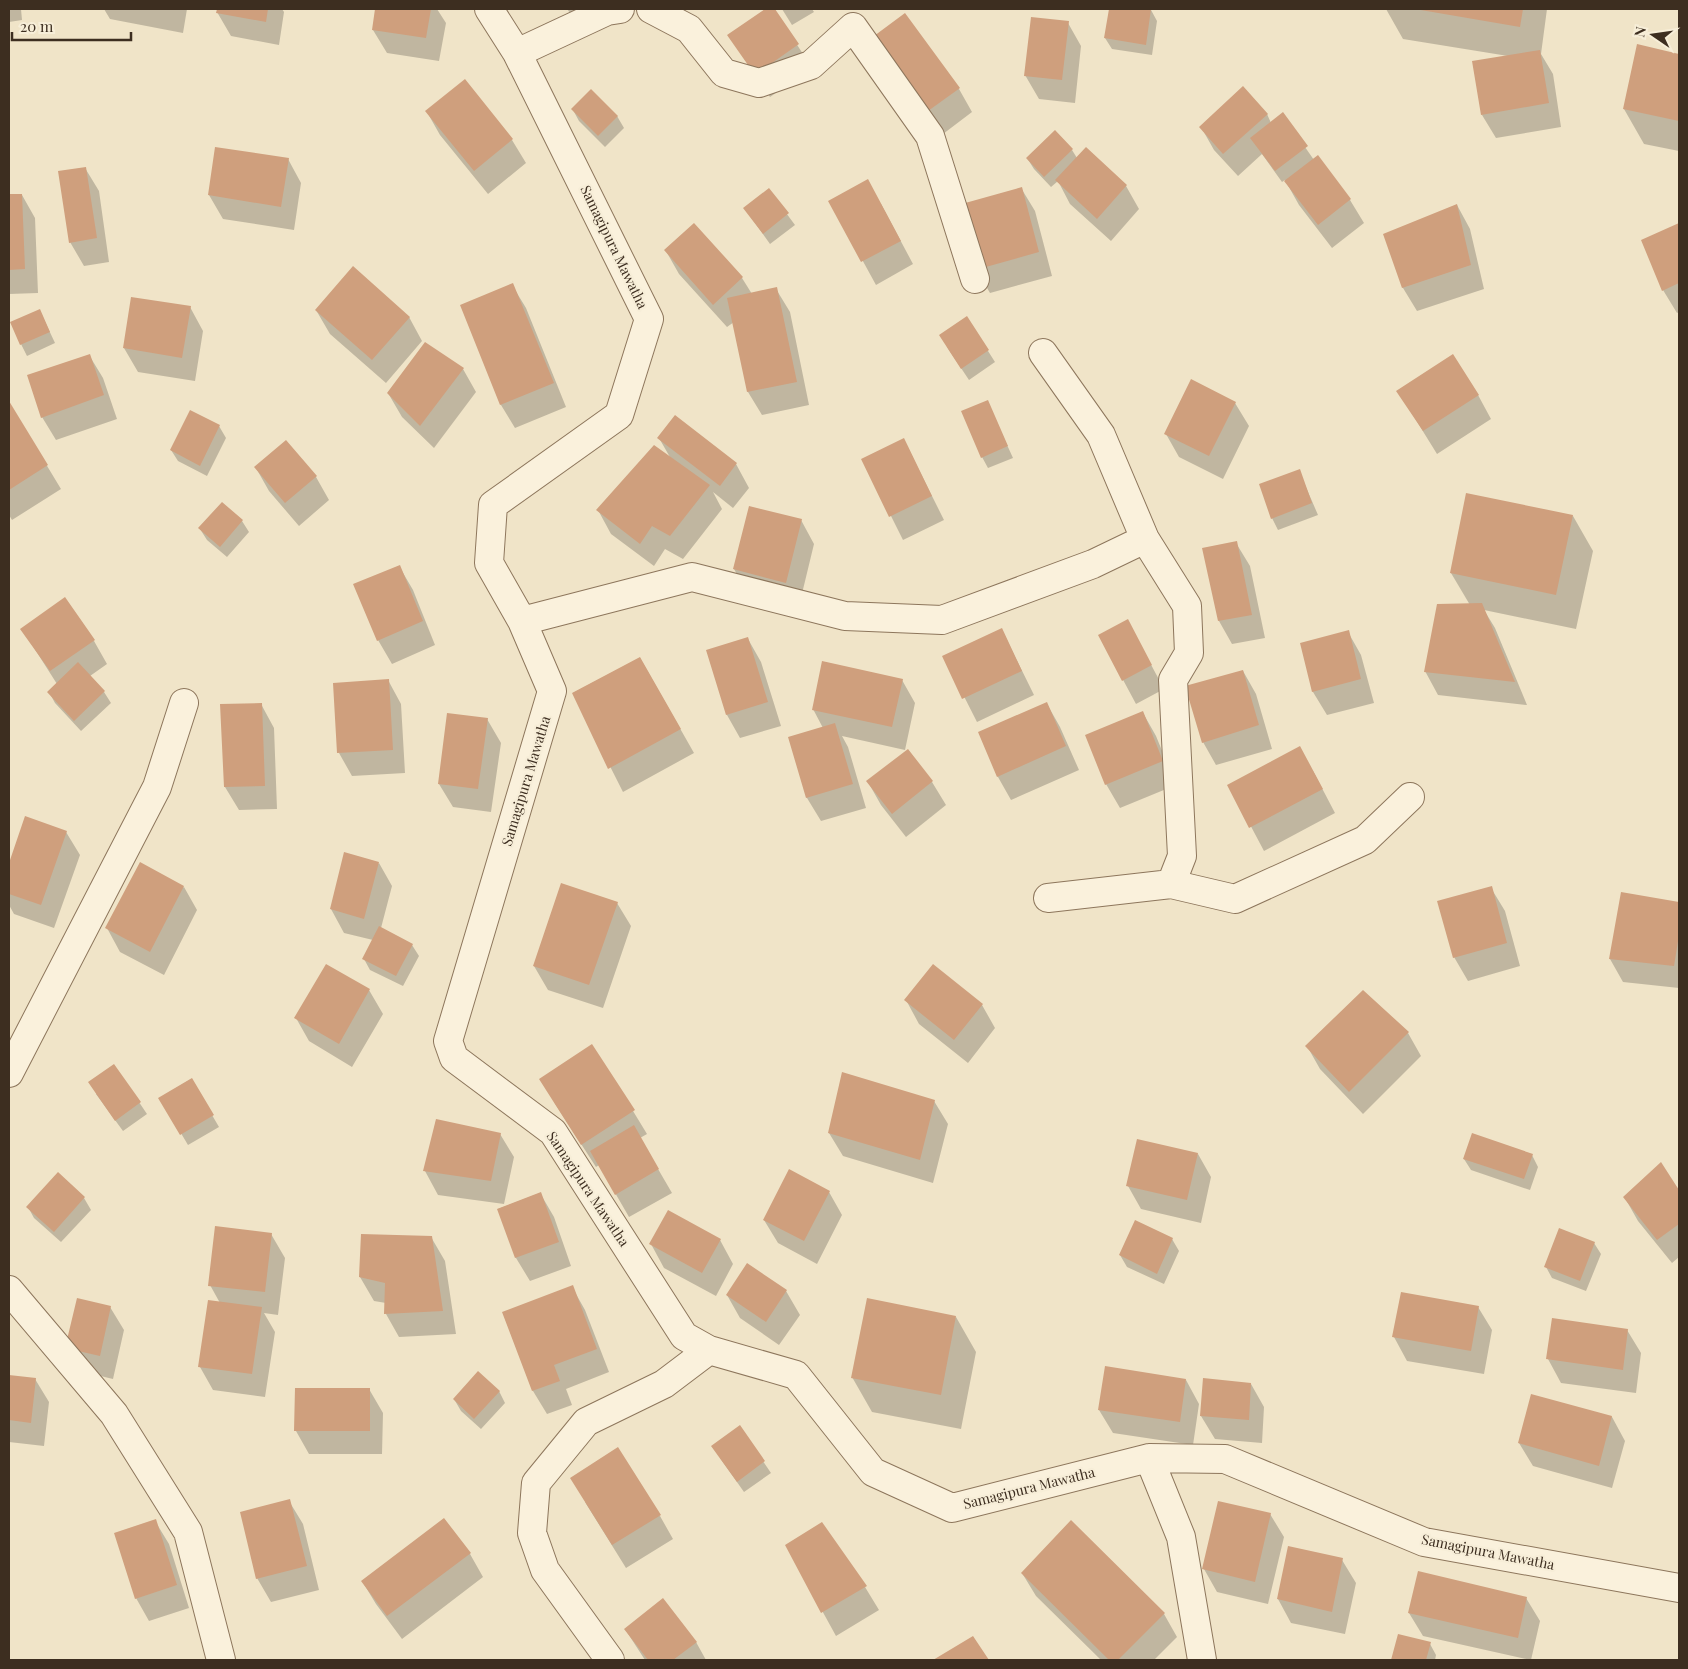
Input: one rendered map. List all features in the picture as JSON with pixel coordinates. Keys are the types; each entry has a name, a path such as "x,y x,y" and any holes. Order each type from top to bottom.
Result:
{"street":[{"name":"Samagipura Mawatha","path":"489,9 517,53 649,320 619,415 493,505 489,562 522,620 552,691 448,1041 454,1058 554,1132 684,1336 709,1350 796,1375 873,1472 952,1508 1149,1458 1225,1459 1424,1542 1679,1588"},
{"path":"517,53 607,12 620,9"},
{"path":"651,9 689,29 724,73 759,83 811,65 853,27 930,136 975,279"},
{"path":"1043,353 1101,434 1145,539 1188,606 1190,653 1173,680 1182,856 1171,884"},
{"path":"522,620 692,576 845,616 942,620 1092,564 1145,539"},
{"path":"9,1073 157,787 184,703"},
{"path":"1048,898 1171,884 1235,899 1365,840 1410,797"},
{"path":"9,1290 114,1414 188,1532 221,1660"},
{"path":"610,1660 544,1570 532,1533 536,1484 586,1422 664,1384 709,1350"},
{"path":"1149,1458 1182,1537 1202,1660"}],"building":[{"path":"217,9 268,9 266,22 216,13"},
{"path":"375,9 431,9 426,38 372,30"},
{"path":"765,9 775,9 799,44 755,75 727,35"},
{"path":"1109,9 1151,9 1146,45 1104,38"},
{"path":"1415,9 1523,9 1520,27"},
{"path":"905,13 960,88 928,111 874,36"},
{"path":"1031,17 1069,21 1062,80 1024,76"},
{"path":"1637,44 1679,54 1679,121 1623,109"},
{"path":"1540,50 1549,103 1481,115 1472,61"},
{"path":"465,79 513,139 474,171 425,111"},
{"path":"1243,86 1268,114 1223,154 1199,127"},
{"path":"591,89 618,116 598,136 571,109"},
{"path":"1283,112 1308,146 1275,171 1250,138"},
{"path":"1055,130 1073,149 1044,177 1026,158"},
{"path":"215,147 289,158 281,207 208,195"},
{"path":"1086,147 1127,185 1097,219 1055,180"},
{"path":"1318,155 1351,199 1318,225 1284,181"},
{"path":"86,167 97,238 69,243 58,171"},
{"path":"868,179 901,241 861,262 828,201"},
{"path":"1022,187 1039,252 975,270 958,205"},
{"path":"769,188 789,213 763,234 743,208"},
{"path":"9,194 22,194 25,269 9,270"},
{"path":"1457,204 1471,265 1402,288 1383,234"},
{"path":"694,223 743,277 713,305 664,250"},
{"path":"1679,223 1679,283 1662,291 1641,240"},
{"path":"353,266 410,317 372,360 315,310"},
{"path":"513,283 554,383 500,405 460,305"},
{"path":"777,287 797,382 747,392 727,298"},
{"path":"131,297 191,306 182,358 123,348"},
{"path":"40,309 50,332 20,345 10,322"},
{"path":"967,316 989,350 961,369 939,335"},
{"path":"425,342 464,368 420,426 387,393"},
{"path":"90,354 104,395 41,418 27,375"},
{"path":"1453,354 1479,395 1423,431 1396,391"},
{"path":"1191,379 1236,402 1209,456 1164,434"},
{"path":"988,400 1008,446 981,458 961,411"},
{"path":"9,401 48,465 9,490"},
{"path":"190,410 220,425 200,466 170,450"},
{"path":"675,415 737,463 720,486 657,438"},
{"path":"904,438 932,496 889,517 861,459"},
{"path":"286,440 317,476 285,503 254,467"},
{"path":"654,445 710,485 670,536 652,526 640,544 596,510"},
{"path":"1300,469 1312,503 1271,519 1259,484"},
{"path":"1466,493 1573,515 1556,595 1450,573"},
{"path":"222,502 243,520 220,547 198,528"},
{"path":"749,506 802,519 786,583 733,569"},
{"path":"1237,541 1252,615 1218,621 1202,548"},
{"path":"400,565 423,621 377,641 353,584"},
{"path":"65,597 95,640 50,671 20,629"},
{"path":"1482,603 1515,682 1424,672 1437,604"},
{"path":"1128,619 1152,665 1122,681 1098,635"},
{"path":"1002,628 1022,671 962,699 942,656"},
{"path":"1349,630 1361,679 1312,692 1300,643"},
{"path":"748,637 768,702 726,715 706,650"},
{"path":"640,657 681,729 608,769 572,693"},
{"path":"822,661 903,679 892,727 812,710"},
{"path":"78,662 105,691 74,721 47,692"},
{"path":"1243,670 1259,725 1202,743 1185,686"},
{"path":"389,679 393,750 337,753 333,683"},
{"path":"1047,702 1066,746 997,777 978,732"},
{"path":"262,703 265,786 224,787 220,704"},
{"path":"1143,711 1163,761 1105,785 1085,735"},
{"path":"447,713 488,718 478,789 438,784"},
{"path":"835,723 853,784 806,798 788,737"},
{"path":"1300,746 1323,789 1249,828 1227,785"},
{"path":"908,749 933,781 892,814 866,781"},
{"path":"25,816 67,831 41,905 9,894 9,863"},
{"path":"344,852 379,862 364,919 330,909"},
{"path":"140,862 184,886 150,952 105,928"},
{"path":"561,883 618,902 589,985 533,966"},
{"path":"1492,886 1507,943 1453,958 1437,901"},
{"path":"1621,892 1679,902 1679,935 1674,966 1609,959"},
{"path":"379,926 413,944 396,976 362,959"},
{"path":"326,964 370,989 339,1044 294,1018"},
{"path":"933,964 983,1004 954,1040 904,1000"},
{"path":"1363,990 1409,1032 1349,1092 1305,1046"},
{"path":"592,1044 635,1110 581,1145 539,1079"},
{"path":"114,1064 141,1102 115,1121 88,1082"},
{"path":"842,1072 935,1100 920,1160 828,1133"},
{"path":"192,1078 214,1115 180,1135 158,1098"},
{"path":"436,1119 501,1133 491,1181 423,1171"},
{"path":"634,1125 659,1169 615,1195 590,1151"},
{"path":"1472,1133 1533,1154 1524,1179 1463,1159"},
{"path":"1137,1139 1198,1153 1187,1200 1126,1186"},
{"path":"1661,1162 1679,1190 1679,1224 1657,1240 1623,1197"},
{"path":"789,1169 830,1191 804,1241 763,1220"},
{"path":"58,1172 85,1197 54,1232 26,1207"},
{"path":"541,1192 559,1242 515,1258 497,1209"},
{"path":"668,1210 721,1239 702,1273 649,1244"},
{"path":"1135,1220 1173,1238 1157,1274 1119,1255"},
{"path":"215,1226 272,1233 265,1292 208,1286"},
{"path":"1559,1228 1595,1242 1580,1281 1544,1267"},
{"path":"361,1234 432,1236 443,1311 384,1314 385,1283 359,1277"},
{"path":"747,1263 787,1290 766,1322 726,1295"},
{"path":"573,1285 597,1349 554,1365 560,1381 532,1391 502,1312"},
{"path":"1401,1292 1479,1306 1471,1351 1392,1337"},
{"path":"77,1298 111,1306 100,1356 65,1348"},
{"path":"867,1298 956,1316 941,1395 851,1378"},
{"path":"208,1300 262,1307 252,1374 198,1367"},
{"path":"1552,1318 1628,1329 1623,1370 1546,1359"},
{"path":"1105,1366 1186,1379 1180,1422 1098,1410"},
{"path":"478,1371 500,1391 474,1419 453,1399"},
{"path":"9,1375 36,1378 31,1423 9,1420"},
{"path":"1203,1378 1251,1383 1249,1420 1200,1416"},
{"path":"295,1388 370,1388 370,1431 294,1431"},
{"path":"1531,1394 1612,1416 1599,1466 1518,1443"},
{"path":"740,1425 765,1461 737,1482 711,1446"},
{"path":"618,1447 661,1515 612,1545 570,1478"},
{"path":"290,1499 307,1566 256,1579 240,1512"},
{"path":"1218,1501 1271,1513 1255,1582 1202,1569"},
{"path":"444,1518 471,1553 387,1616 361,1581"},
{"path":"156,1519 177,1585 135,1599 114,1533"},
{"path":"1071,1520 1165,1613 1118,1660 1109,1660 1021,1573"},
{"path":"822,1522 867,1586 821,1613 785,1545"},
{"path":"1288,1546 1343,1558 1332,1612 1277,1599"},
{"path":"1418,1571 1527,1597 1518,1638 1408,1613"},
{"path":"663,1598 697,1642 673,1660 648,1660 624,1629"},
{"path":"1398,1634 1431,1642 1426,1660 1391,1660"},
{"path":"973,1636 989,1660 933,1660"}]}
